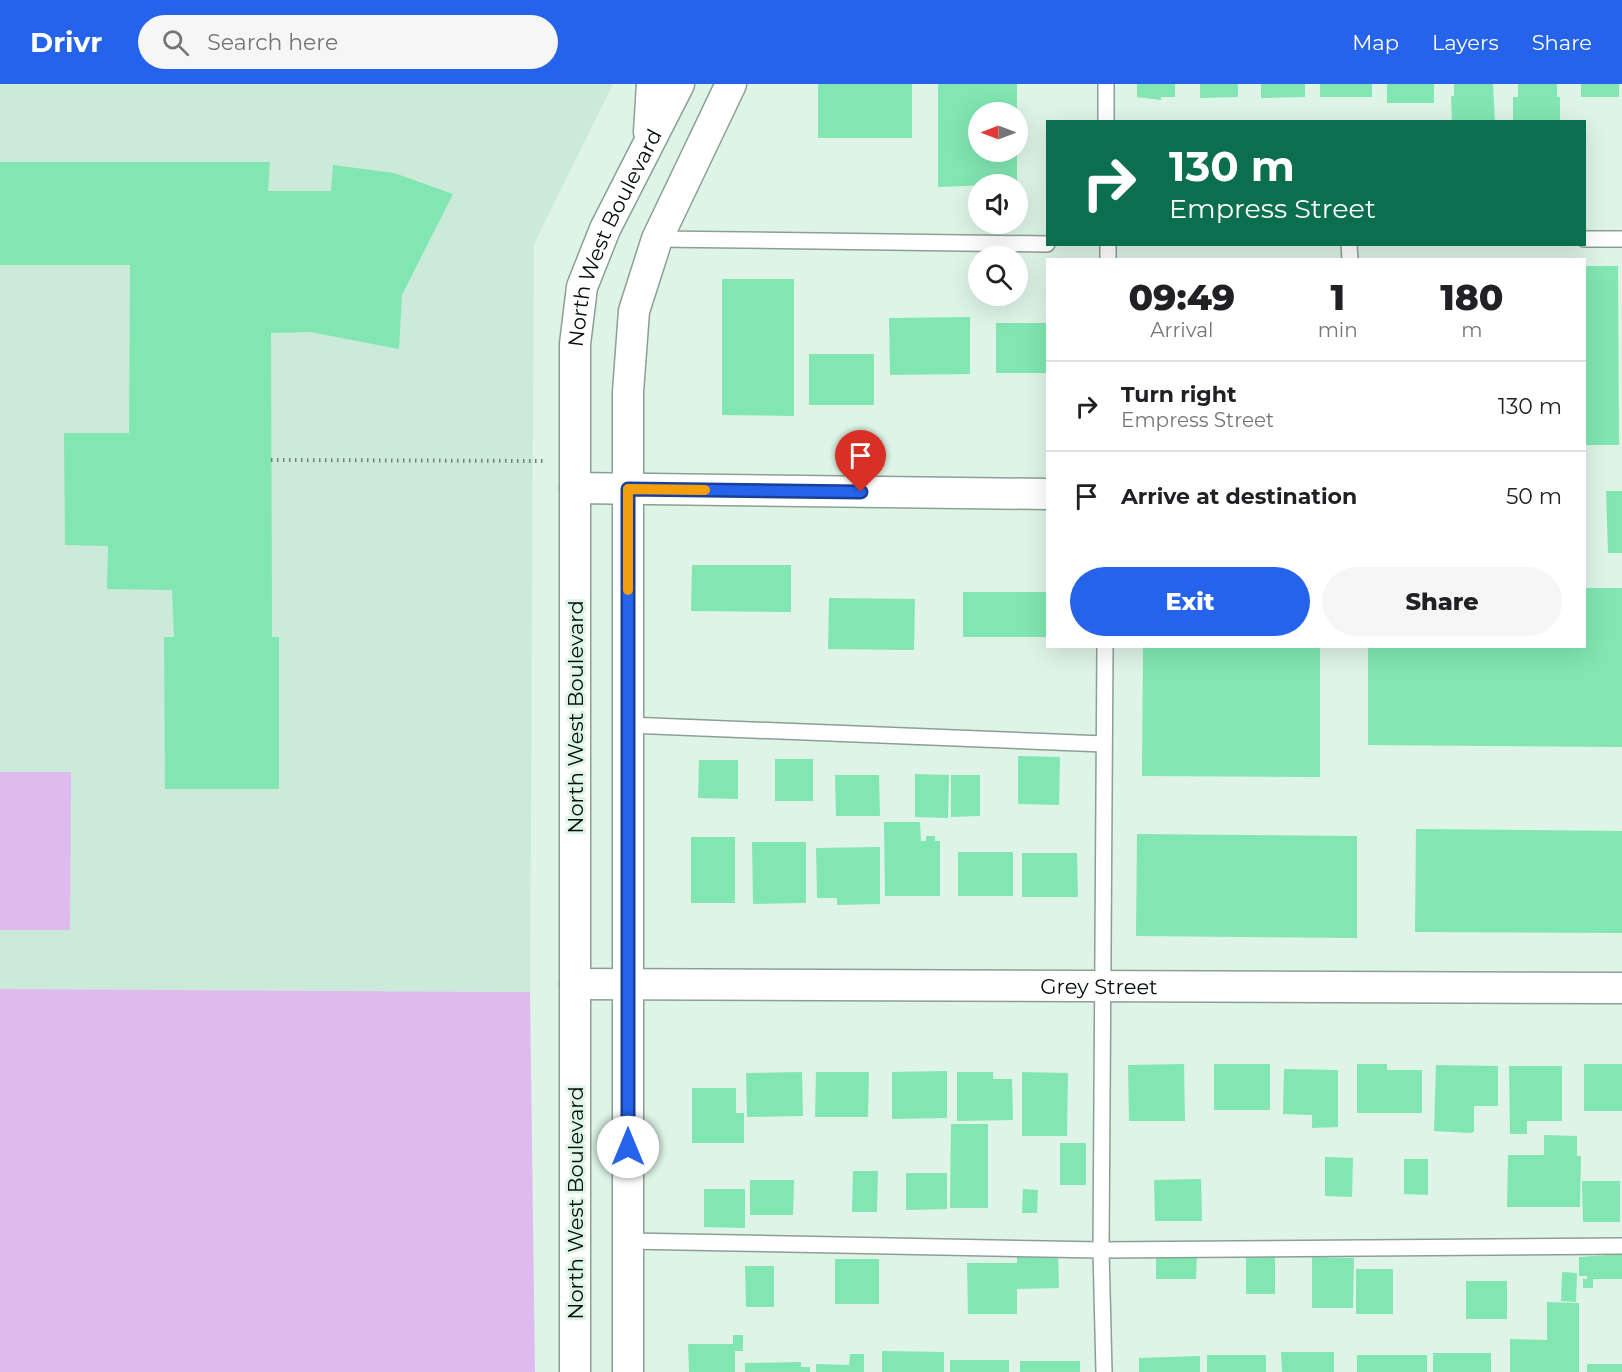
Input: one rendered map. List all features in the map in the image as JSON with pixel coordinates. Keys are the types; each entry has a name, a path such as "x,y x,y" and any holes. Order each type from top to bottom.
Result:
{"street":[{"path":"648,141 652,84"},
{"name":"North West Boulevard","path":"575,1372 575,344 582,287 605,229 648,141 680,84"},
{"name":"North West Boulevard","path":"628,1372 628,392 634,311 657,239 731,84"},
{"path":"575,475 628,489 1046,494"},
{"name":"Grey Street","path":"575,984 1622,988"}],"lane":[{"path":"1106,84 1106,120"},
{"path":"657,239 1046,244"},
{"path":"1586,239 1622,239"},
{"path":"1104,1372 1101,1250 1105,648"},
{"path":"628,725 1104,744"},
{"path":"628,1241 1101,1250 1622,1246"}],"path":[{"path":"271,460 575,475"}],"shaded area":[{"path":"0,84 613,84 534,244 530,992 0,989"},
{"path":"0,772 71,772 70,930 0,930"},
{"path":"0,989 530,992 535,1372 0,1372"}],"building":[{"path":"818,84 912,84 912,138 818,138"},
{"path":"938,84 1017,84 1017,102 968,102 968,162 1017,162 1017,174 968,174 968,186 938,187"},
{"path":"1137,84 1175,84 1175,97 1161,97 1161,100 1137,97"},
{"path":"1200,84 1238,84 1238,97 1200,98"},
{"path":"1261,84 1305,84 1305,97 1261,98"},
{"path":"1320,84 1372,84 1372,97 1320,97"},
{"path":"1387,84 1434,84 1434,103 1387,103"},
{"path":"1454,84 1493,84 1495,120 1452,120 1451,96 1454,96"},
{"path":"1518,84 1557,84 1557,97 1560,97 1560,120 1513,120 1513,97 1518,97"},
{"path":"1581,84 1619,84 1619,97 1581,97"},
{"path":"0,162 270,162 268,191 331,191 333,165 394,173 453,194 402,295 399,349 310,332 271,333 272,637 279,637 279,789 165,789 164,637 174,637 172,590 107,589 108,546 65,545 64,433 129,433 130,265 0,265"},
{"path":"1586,266 1618,266 1619,445 1586,445"},
{"path":"722,279 794,279 794,416 722,415"},
{"path":"970,317 970,374 890,375 889,318"},
{"path":"996,323 1046,323 1046,373 996,373"},
{"path":"809,354 874,354 874,405 809,405"},
{"path":"1606,491 1622,491 1622,553 1608,553"},
{"path":"692,565 791,565 791,612 691,611"},
{"path":"1586,588 1622,588 1622,747 1368,745 1368,648 1586,648"},
{"path":"963,592 1046,592 1046,637 963,637"},
{"path":"829,598 915,599 914,650 828,649"},
{"path":"1143,648 1320,648 1320,777 1142,776"},
{"path":"1018,756 1060,757 1059,805 1018,804"},
{"path":"775,759 813,759 813,801 775,801"},
{"path":"699,760 738,760 738,799 698,798"},
{"path":"915,774 949,775 948,818 915,817"},
{"path":"835,775 879,775 880,816 836,816"},
{"path":"951,775 980,775 980,816 951,817"},
{"path":"884,822 920,822 921,841 926,841 926,836 935,836 935,841 940,841 940,896 885,896"},
{"path":"1416,829 1622,831 1622,933 1415,932"},
{"path":"1137,834 1357,836 1357,938 1136,936"},
{"path":"691,837 735,837 735,903 691,903"},
{"path":"752,842 806,842 806,903 753,904"},
{"path":"880,847 880,904 837,905 837,898 817,898 816,848"},
{"path":"958,852 1013,852 1013,896 958,896"},
{"path":"1022,853 1077,853 1078,897 1022,897"},
{"path":"1184,1064 1185,1121 1129,1121 1128,1065"},
{"path":"1214,1064 1270,1064 1270,1110 1214,1110"},
{"path":"1357,1064 1387,1064 1387,1070 1422,1070 1422,1113 1357,1113"},
{"path":"1584,1064 1622,1064 1622,1111 1584,1111"},
{"path":"1436,1065 1498,1066 1498,1106 1474,1106 1474,1132 1434,1131"},
{"path":"1509,1066 1562,1066 1562,1121 1527,1121 1527,1134 1510,1134"},
{"path":"1284,1069 1338,1070 1338,1127 1312,1128 1312,1115 1283,1114"},
{"path":"947,1071 947,1118 892,1119 892,1072"},
{"path":"802,1072 803,1116 747,1117 746,1073"},
{"path":"816,1072 869,1072 868,1117 815,1117"},
{"path":"957,1072 993,1072 993,1079 1012,1079 1013,1120 957,1121"},
{"path":"1022,1072 1068,1073 1067,1136 1022,1136"},
{"path":"692,1088 736,1088 736,1113 744,1113 744,1143 692,1143"},
{"path":"951,1124 988,1124 988,1208 950,1208"},
{"path":"1544,1135 1577,1136 1577,1156 1581,1156 1580,1207 1507,1207 1508,1155 1544,1155"},
{"path":"1060,1143 1086,1143 1086,1185 1060,1185"},
{"path":"1325,1157 1353,1158 1352,1197 1325,1196"},
{"path":"1404,1159 1428,1159 1428,1195 1404,1194"},
{"path":"853,1171 878,1171 877,1212 852,1212"},
{"path":"906,1173 947,1173 947,1209 906,1210"},
{"path":"1201,1179 1202,1221 1155,1221 1154,1180"},
{"path":"750,1180 794,1180 793,1215 750,1215"},
{"path":"1582,1181 1620,1181 1620,1222 1583,1222"},
{"path":"704,1189 745,1189 745,1228 704,1227"},
{"path":"1023,1189 1038,1190 1037,1213 1022,1213"},
{"path":"1058,1252 1059,1288 1017,1289 1017,1314 968,1314 967,1263 1017,1263 1017,1253"},
{"path":"1156,1254 1197,1254 1196,1279 1156,1279"},
{"path":"1622,1254 1622,1279 1593,1279 1593,1288 1583,1288 1583,1279 1587,1279 1587,1276 1579,1276 1579,1257"},
{"path":"1246,1257 1275,1257 1275,1294 1246,1294"},
{"path":"1312,1257 1354,1258 1353,1308 1312,1308"},
{"path":"835,1259 879,1259 879,1304 835,1304"},
{"path":"745,1266 774,1266 774,1307 746,1307"},
{"path":"1356,1269 1393,1269 1393,1314 1356,1314"},
{"path":"1562,1272 1577,1273 1576,1302 1561,1301"},
{"path":"1466,1281 1507,1281 1507,1319 1466,1319"},
{"path":"1547,1302 1579,1303 1579,1372 1510,1372 1510,1339 1547,1340"},
{"path":"733,1335 743,1335 743,1351 735,1351 735,1372 689,1372 688,1344 733,1344"},
{"path":"882,1351 944,1352 944,1372 882,1372"},
{"path":"1281,1352 1334,1352 1334,1372 1282,1372"},
{"path":"1433,1353 1491,1353 1491,1372 1433,1372"},
{"path":"850,1354 864,1354 864,1372 816,1372 816,1364 849,1365"},
{"path":"1207,1355 1266,1355 1266,1372 1207,1372"},
{"path":"1357,1355 1427,1355 1427,1372 1357,1372"},
{"path":"1200,1356 1200,1372 1139,1372 1139,1358"},
{"path":"950,1360 1009,1360 1009,1372 950,1372"},
{"path":"1020,1361 1080,1361 1080,1372 1020,1372"},
{"path":"801,1362 801,1367 810,1367 810,1372 745,1372 745,1363"},
{"path":"1587,1364 1622,1364 1622,1372 1587,1372"}],"slow traffic":[{"path":"628,590 628,489 705,490"}],"route":[{"path":"628,1147 628,489 861,492"}]}
